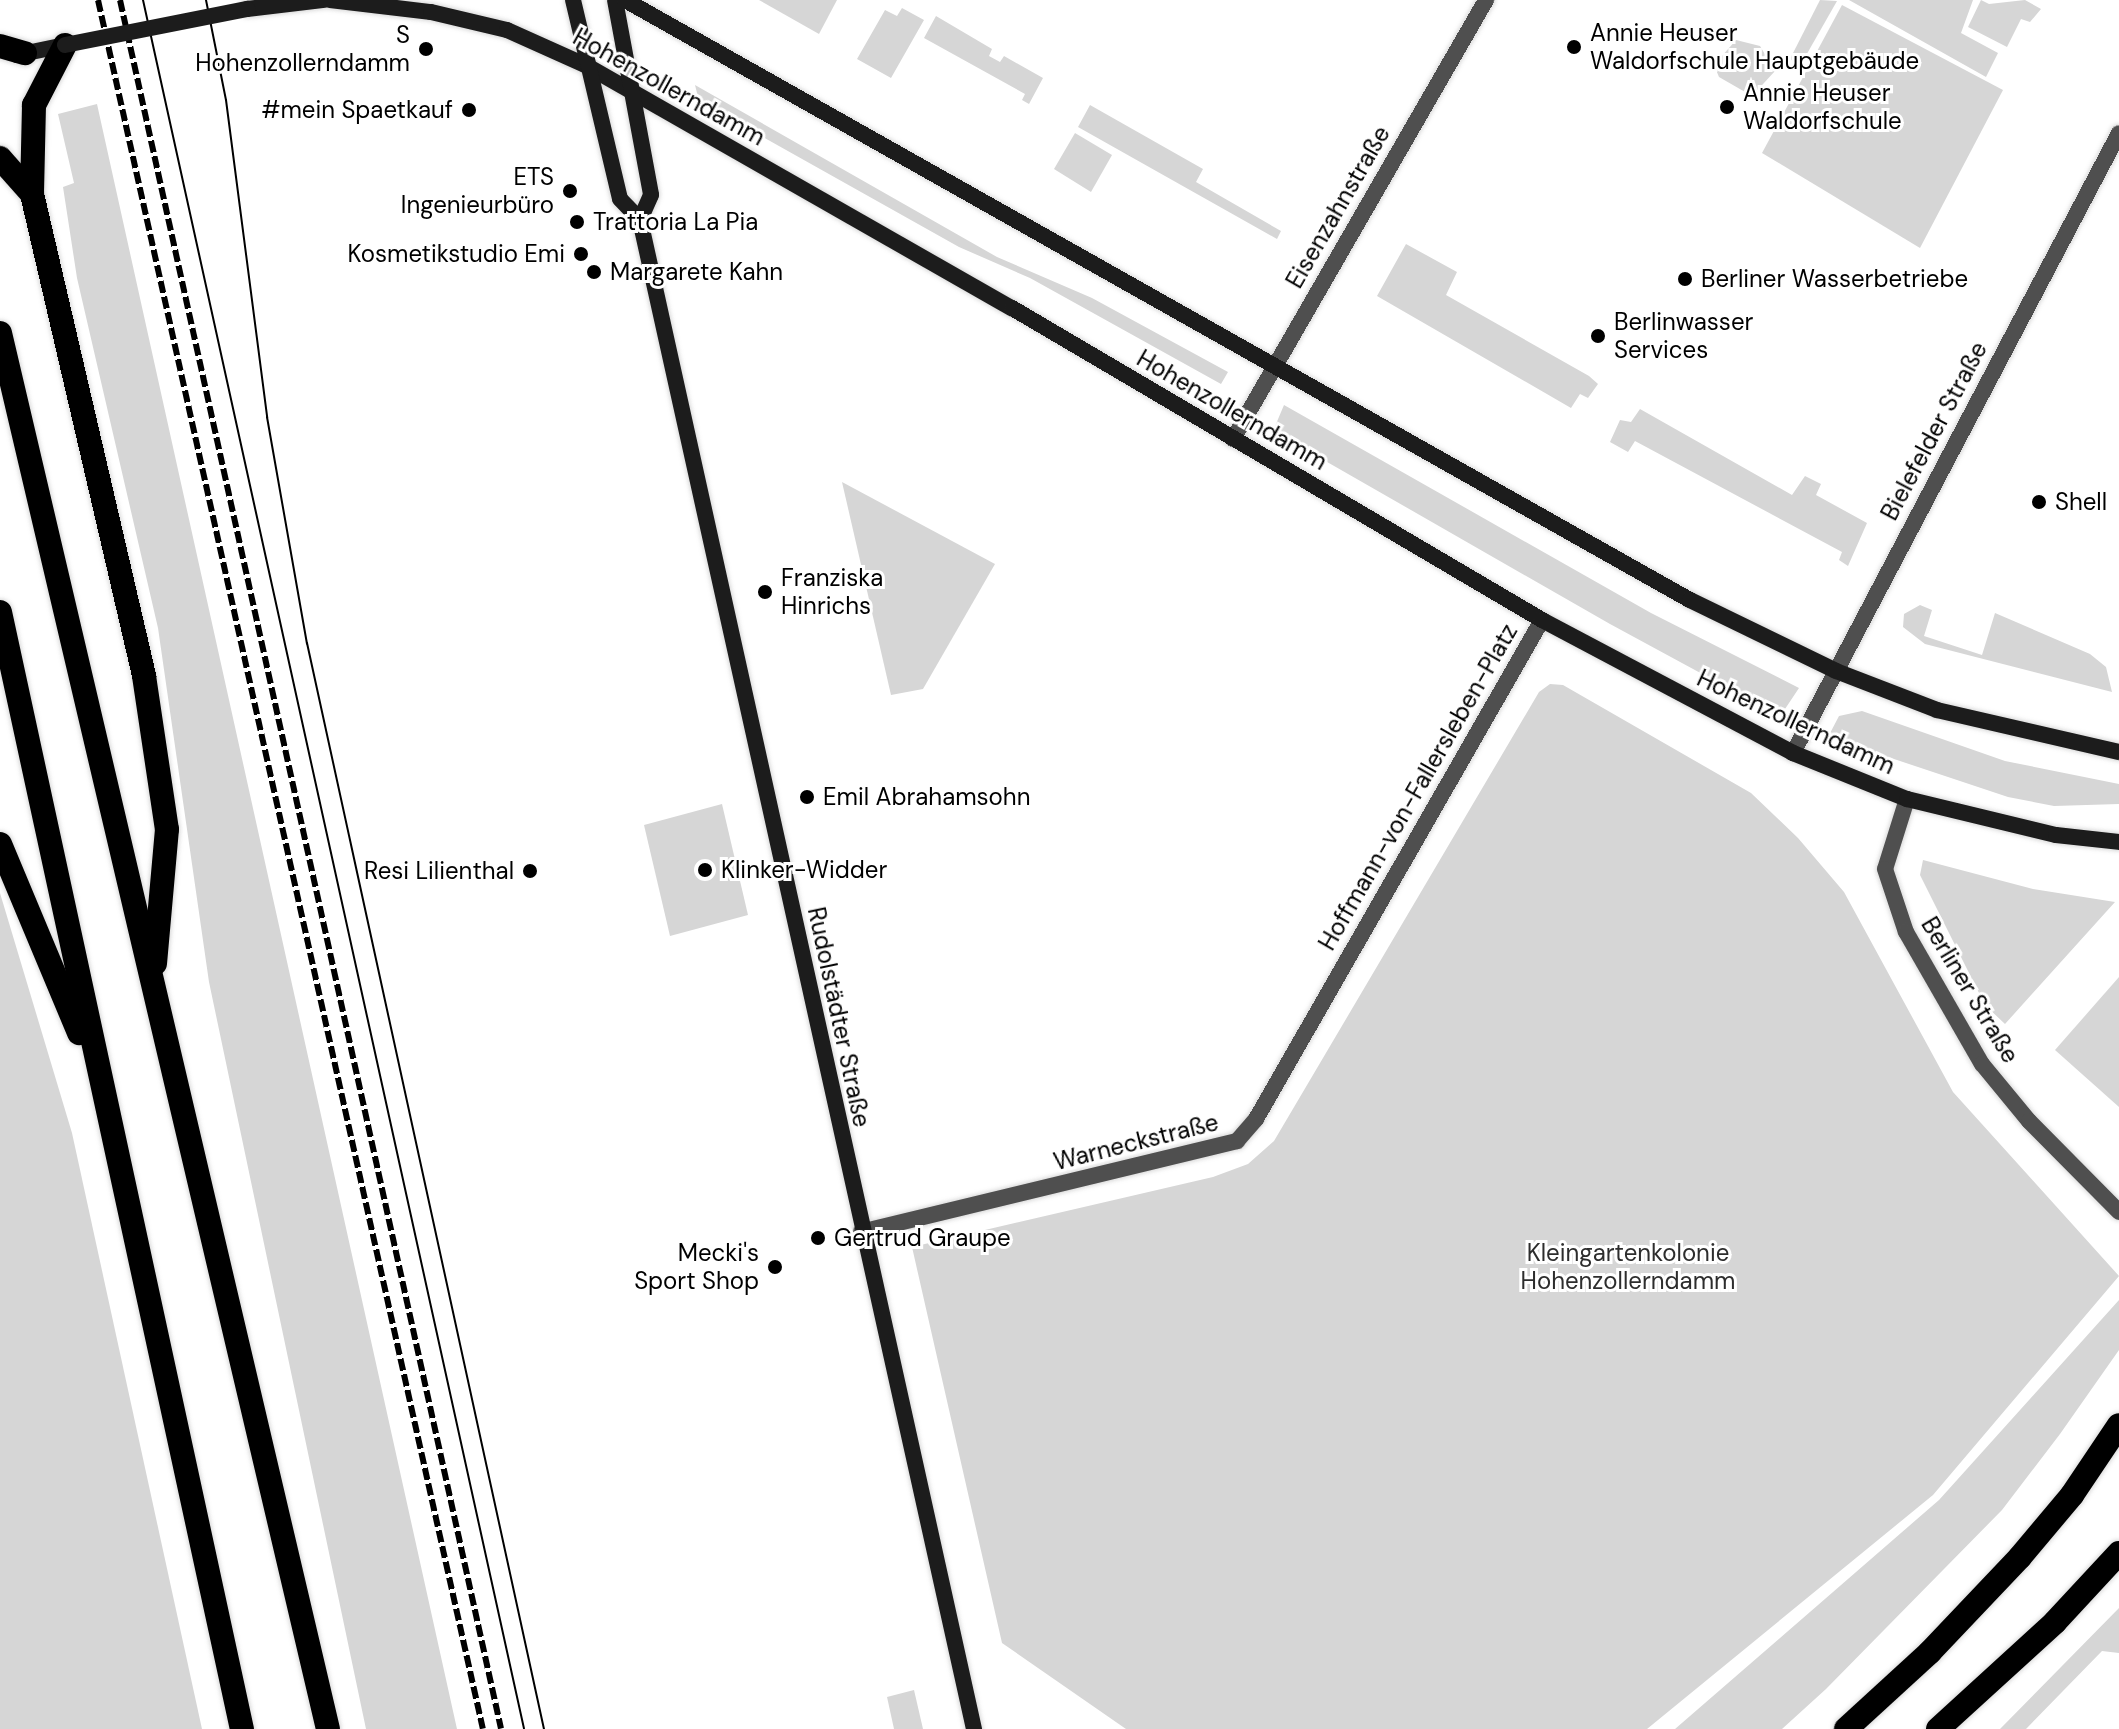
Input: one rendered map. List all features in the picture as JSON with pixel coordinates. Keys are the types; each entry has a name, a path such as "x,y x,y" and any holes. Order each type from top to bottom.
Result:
{"highway":[{"path":"65,45 34,105 32,194 114,531 146,691 167,829 154,979"},
{"path":"0,46 25,53"},
{"path":"0,158 32,194"},
{"path":"0,333 122,869 154,979 328,1729"},
{"path":"0,612 242,1729"},
{"path":"0,844 103,1090"},
{"path":"1846,1729 1929,1653 2020,1557 2072,1495 2119,1425"},
{"path":"1938,1729 2055,1622 2119,1553"}],"main road":[{"path":"0,58 247,9 324,0"},
{"name":"Hohenzollerndamm","path":"330,0 431,12 507,30 587,66 1542,620 1793,753 1907,799 2056,835 2119,842"},
{"name":"Rudolstädter Straße","path":"573,0 620,199 640,220 861,1232 974,1729"},
{"name":"Rudolstädter Straße","path":"615,0 635,94 651,195 640,220"},
{"path":"625,0 1676,593 1836,671 1947,714 2119,752"}],"street":[{"name":"Eisenzahnstraße","path":"1233,439 1486,0"},
{"name":"Bielefelder Straße","path":"1793,753 2119,133"},
{"name":"Hoffmann-von-Fallersleben-Platz","path":"1336,979 1542,620"},
{"name":"Berliner Straße","path":"1907,799 1885,869 1906,932 1982,1064 2029,1121 2119,1212"},
{"name":"Warneckstraße","path":"861,1232 1237,1141 1256,1119 1336,979"}],"green space":[{"path":"759,0 837,0 819,34"},
{"path":"1820,0 1837,1 1800,66 1790,59"},
{"path":"1849,0 1973,0 1961,33 1998,53 1986,77"},
{"path":"1981,0 1989,4 2025,0 2041,9 2030,22 2021,19 2007,47 1968,27"},
{"path":"1842,5 2003,90 1920,248 1762,153"},
{"path":"902,8 924,20 891,78 857,59 885,10 897,16"},
{"path":"936,16 992,49 989,56 1000,62 1004,56 1043,78 1029,104 1022,100 1025,94 924,38"},
{"path":"1736,40 1760,46 1775,71 1752,96 1719,77 1714,65"},
{"path":"695,85 997,257 1092,298 1228,372 1221,384 1030,278 959,247 699,101"},
{"path":"97,104 457,1729 366,1729 209,982 158,628 77,278 63,187 74,183 58,114"},
{"path":"1090,105 1203,169 1196,182 1281,231 1277,239 1078,127"},
{"path":"1075,133 1112,155 1091,192 1054,169"},
{"path":"1406,244 1457,272 1446,295 1589,376 1598,384 1588,398 1580,394 1571,408 1377,296"},
{"path":"1284,405 1651,613 1799,688 1785,709 1765,708 1610,624 1273,431"},
{"path":"1640,409 1792,495 1805,476 1821,484 1816,495 1867,523 1848,566 1839,560 1842,552 1635,441 1628,452 1610,442 1620,420 1631,422"},
{"path":"842,482 995,564 923,689 891,695"},
{"path":"1920,605 1932,610 1924,636 1982,655 1995,613 2090,654 2106,667 2112,692 1925,644 1903,627 1904,614"},
{"name":"Kleingartenkolonie Hohenzollerndamm","path":"1550,684 1563,685 1751,793 1798,838 1844,892 1953,1092 2119,1276 1933,1495 1647,1729 1126,1729 1002,1643 912,1247 1213,1177 1248,1164 1274,1141 1539,692"},
{"path":"1862,711 2005,761 2119,784 2119,804 2054,806 2008,797 1828,737 1839,716"},
{"path":"722,804 748,915 670,936 644,825"},
{"path":"1923,860 2033,889 2115,902 2005,1024 1985,1005 1920,875"},
{"path":"0,893 72,1133 202,1729 0,1729"},
{"path":"2119,977 2119,1107 2055,1050"},
{"path":"2119,1300 2119,1350 2060,1434 2002,1510 1826,1689 1782,1729 1675,1729 1939,1500"},
{"path":"2119,1608 2119,1653 2102,1651 2026,1729 2000,1729"},
{"path":"914,1690 923,1729 894,1729 887,1697"}],"tram line":[{"path":"143,0 524,1729"},
{"path":"206,0 226,100 267,417 307,643 544,1729"}],"railway":[{"path":"98,0 483,1729"},
{"path":"120,0 501,1729"}],"place":[{"name":"Annie Heuser Waldorfschule Hauptgebäude","path":"1574,47"},
{"name":"S Hohenzollerndamm","path":"426,49"},
{"name":"Annie Heuser Waldorfschule","path":"1727,107"},
{"name":"#mein Spaetkauf","path":"469,110"},
{"name":"ETS Ingenieurbüro","path":"570,191"},
{"name":"Trattoria La Pia","path":"577,222"},
{"name":"Kosmetikstudio Emi","path":"581,254"},
{"name":"Margarete Kahn","path":"594,272"},
{"name":"Berliner Wasserbetriebe","path":"1685,279"},
{"name":"Berlinwasser Services","path":"1598,336"},
{"name":"Shell","path":"2039,502"},
{"name":"Franziska Hinrichs","path":"765,592"},
{"name":"Emil Abrahamsohn","path":"807,797"},
{"name":"Klinker-Widder","path":"705,870"},
{"name":"Resi Lilienthal","path":"530,871"},
{"name":"Gertrud Graupe","path":"818,1238"},
{"name":"Mecki's Sport Shop","path":"775,1267"}]}
